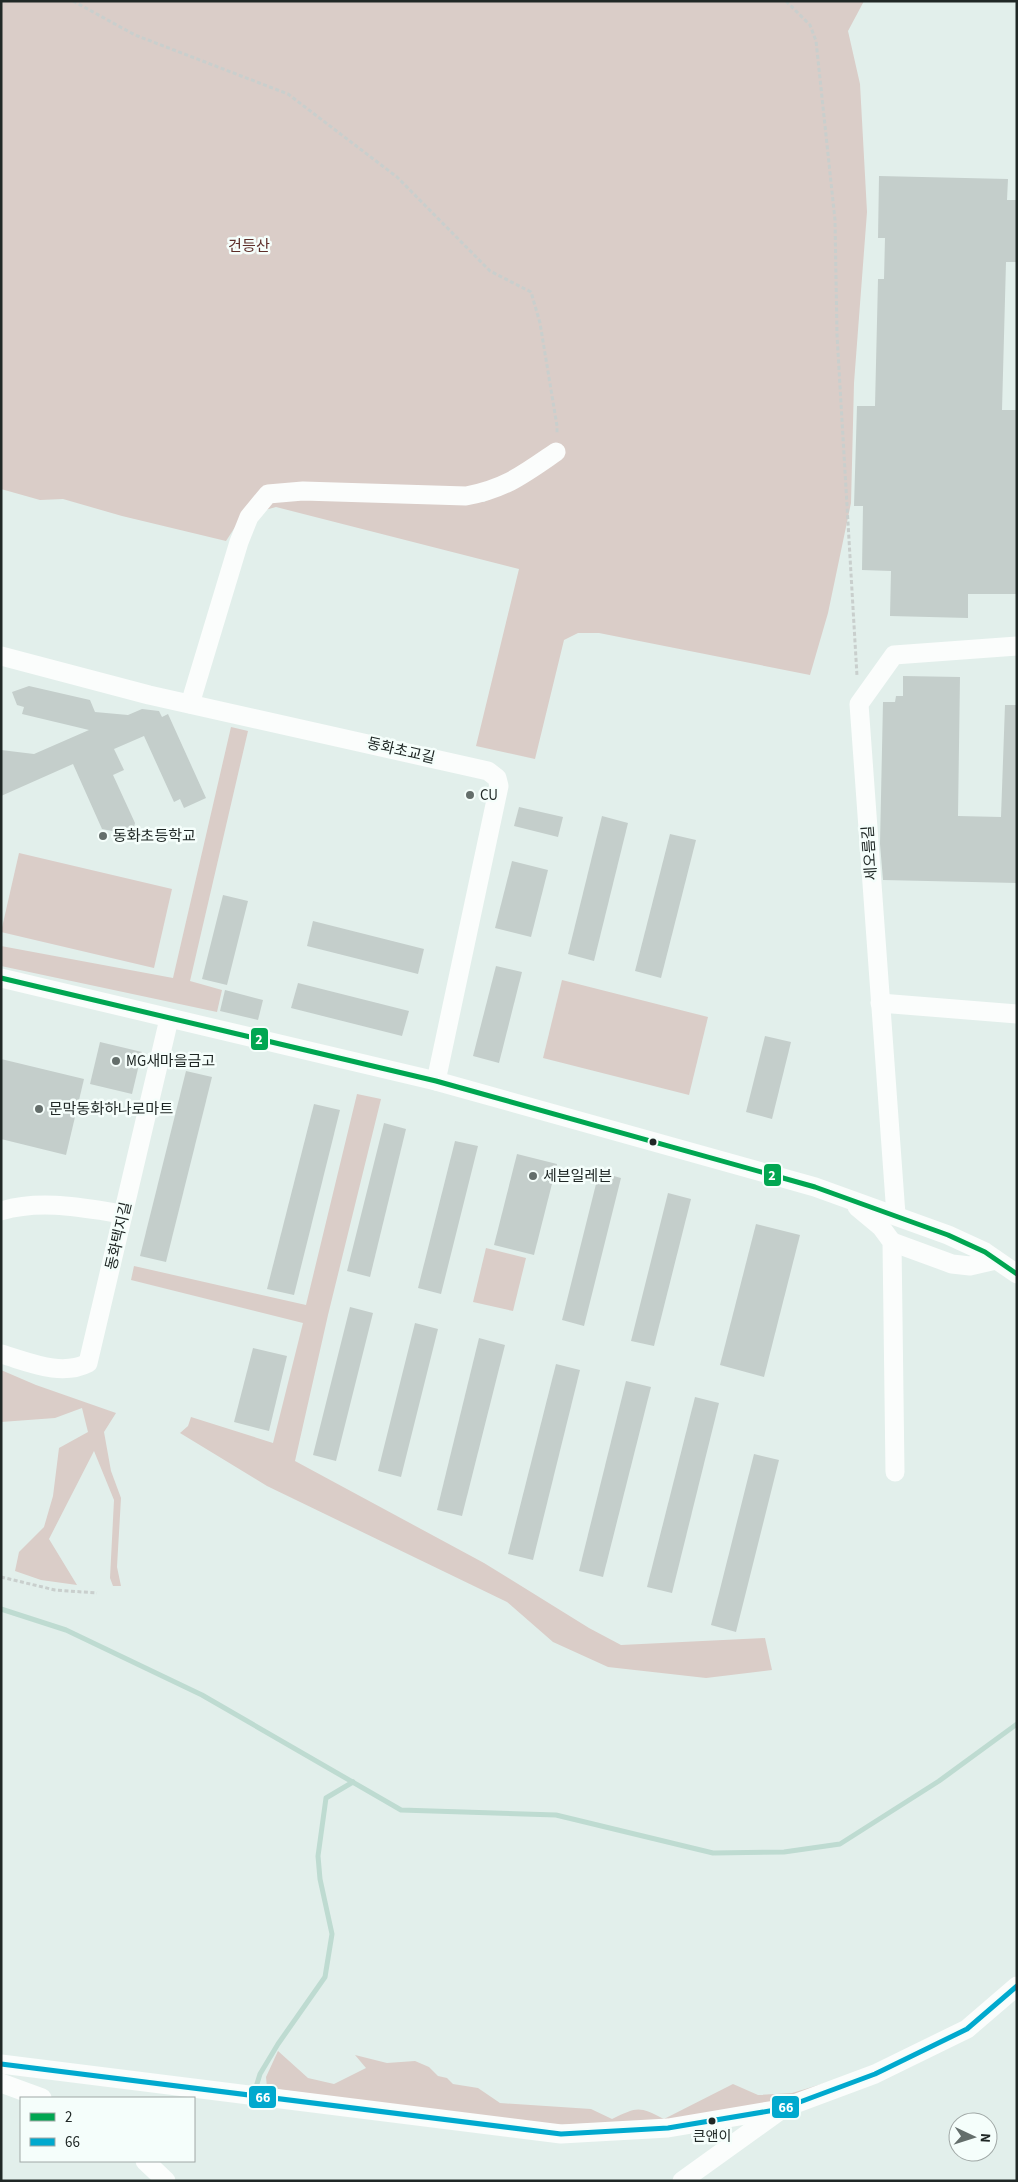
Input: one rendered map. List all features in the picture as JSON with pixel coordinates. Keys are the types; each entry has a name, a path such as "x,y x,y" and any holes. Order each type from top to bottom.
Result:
{"street":[{"path":"190,704 239,542 249,517 268,494 303,491 466,496 484,493 512,482 556,452"},
{"path":"859,704 894,655 1017,646"},
{"name":"동화초교길","path":"1,656 190,704 488,771 497,778 499,786 436,1081"},
{"name":"세오름길","path":"859,704 896,1216"},
{"path":"1,978 436,1081 815,1187 948,1236 985,1252 1017,1274"},
{"path":"880,1003 1017,1014"},
{"name":"동화택지길","path":"1,1354 50,1368 76,1370 88,1364 169,1019"},
{"path":"844,1197 881,1227 892,1242 952,1264 970,1266 996,1260"},
{"path":"1,1211 17,1206 62,1206 123,1214"},
{"path":"892,1242 895,1472"},
{"path":"1,2064 561,2134 668,2128 781,2109 875,2074 967,2029 1017,1986"},
{"path":"1,2083 39,2097"},
{"path":"682,2181 781,2109"},
{"path":"146,2162 166,2181"}],"path":[{"path":"73,1 135,35 288,94 397,177 490,271 531,292 540,323 558,426 556,452"},
{"path":"786,1 810,24 816,41 834,210 837,335 859,704"},
{"path":"1,1577 55,1590 97,1593"}],"green space":[{"name":"건등산","path":"1,1 864,1 848,31 860,84 867,212 854,383 851,503 828,613 810,675 599,633 578,633 564,640 535,759 476,746 519,569 276,507 258,512 271,500 294,498 414,503 484,502 515,487 561,453 559,443 507,474 471,488 254,498 226,541 122,516 63,499 40,500 1,489"},
{"path":"231,727 248,731 190,981 222,990 217,1012 1,966 1,946 173,978"},
{"path":"19,853 172,889 154,968 1,932"},
{"path":"562,980 708,1017 689,1095 543,1058"},
{"path":"357,1094 381,1099 328,1315 295,1461 484,1563 589,1628 621,1645 765,1638 772,1670 706,1678 608,1667 553,1642 507,1602 267,1486 180,1433 188,1426 191,1417 273,1443 303,1323 131,1280 134,1266 306,1305"},
{"path":"486,1248 526,1258 513,1311 473,1302"},
{"path":"1,1370 36,1385 116,1413 104,1432 111,1471 121,1498 117,1567 121,1586 113,1586 110,1578 114,1500 94,1451 49,1539 77,1585 41,1580 15,1571 19,1552 44,1527 53,1496 59,1448 88,1432 82,1408 55,1418 1,1422"},
{"path":"278,2051 308,2078 334,2084 366,2068 355,2055 387,2063 415,2061 429,2067 438,2076 447,2078 453,2084 478,2088 500,2103 591,2109 612,2119 633,2110 643,2110 664,2119 733,2084 758,2095 792,2093 835,2080 899,2069 726,2118 552,2125 267,2088 266,2077"}],"building":[{"path":"879,176 1008,179 1007,200 1017,200 1017,262 1006,262 1002,410 1017,410 1017,594 968,594 968,618 890,616 891,571 862,570 863,506 854,506 857,406 875,406 878,279 884,279 885,238 878,238"},
{"path":"903,676 960,677 958,816 1001,817 1005,705 1017,705 1017,883 883,880 880,844 883,702 895,702 896,696 903,696"},
{"path":"29,686 90,700 95,712 128,715 142,709 159,711 162,717 168,714 206,798 184,808 180,799 174,802 144,736 114,749 124,770 113,775 135,823 132,835 102,829 73,764 1,796 1,750 34,754 89,730 22,714 24,707 17,705 12,692"},
{"path":"519,807 563,817 558,837 514,826"},
{"path":"602,816 628,823 594,961 568,954"},
{"path":"670,834 696,840 661,978 635,971"},
{"path":"512,861 548,870 531,937 495,928"},
{"path":"223,895 248,901 227,985 202,979"},
{"path":"313,921 424,949 418,974 307,946"},
{"path":"496,966 522,972 499,1063 473,1056"},
{"path":"298,983 409,1011 402,1036 291,1008"},
{"path":"225,990 263,1000 258,1020 220,1011"},
{"path":"765,1036 791,1042 772,1119 746,1112"},
{"path":"100,1042 142,1052 132,1094 90,1084"},
{"name":"문막동화하나로마트","path":"1,1059 84,1079 66,1155 1,1139"},
{"path":"186,1071 212,1077 166,1262 140,1256"},
{"path":"314,1104 340,1110 294,1295 267,1289"},
{"path":"384,1123 406,1129 370,1277 347,1271"},
{"path":"455,1141 478,1146 441,1294 418,1288"},
{"path":"517,1154 557,1164 534,1255 494,1245"},
{"path":"599,1172 621,1178 584,1326 562,1320"},
{"path":"668,1193 691,1199 654,1346 631,1341"},
{"path":"756,1224 800,1235 764,1377 720,1365"},
{"path":"350,1307 373,1313 336,1461 313,1455"},
{"path":"415,1323 438,1329 401,1477 378,1471"},
{"path":"479,1338 505,1345 462,1516 437,1510"},
{"path":"253,1348 287,1356 269,1431 234,1422"},
{"path":"556,1364 580,1370 533,1560 508,1554"},
{"path":"626,1381 651,1387 603,1577 579,1571"},
{"path":"695,1397 719,1403 672,1593 647,1587"},
{"path":"754,1454 779,1460 736,1632 711,1625"}],"waterway":[{"path":"1,1609 66,1630 202,1695 401,1810 556,1815 713,1853 784,1852 840,1844 939,1781 1017,1724"},
{"path":"256,2087 260,2074 278,2044 325,1977 332,1934 320,1879 318,1856 326,1798 353,1782"}],"transit line":[{"name":"2","path":"1,978 436,1081 815,1187 948,1235 985,1252 1017,1274"},
{"name":"66","path":"1,2064 561,2134 668,2128 781,2109 875,2074 967,2029 1017,1986"}],"place":[{"name":"CU","path":"470,795"},
{"name":"동화초등학교","path":"103,836"},
{"name":"MG새마을금고","path":"116,1061"},
{"name":"문막동화하나로마트","path":"39,1109"},
{"name":"세븐일레븐","path":"533,1176"},
{"name":"큰앤이","path":"712,2121"}]}
